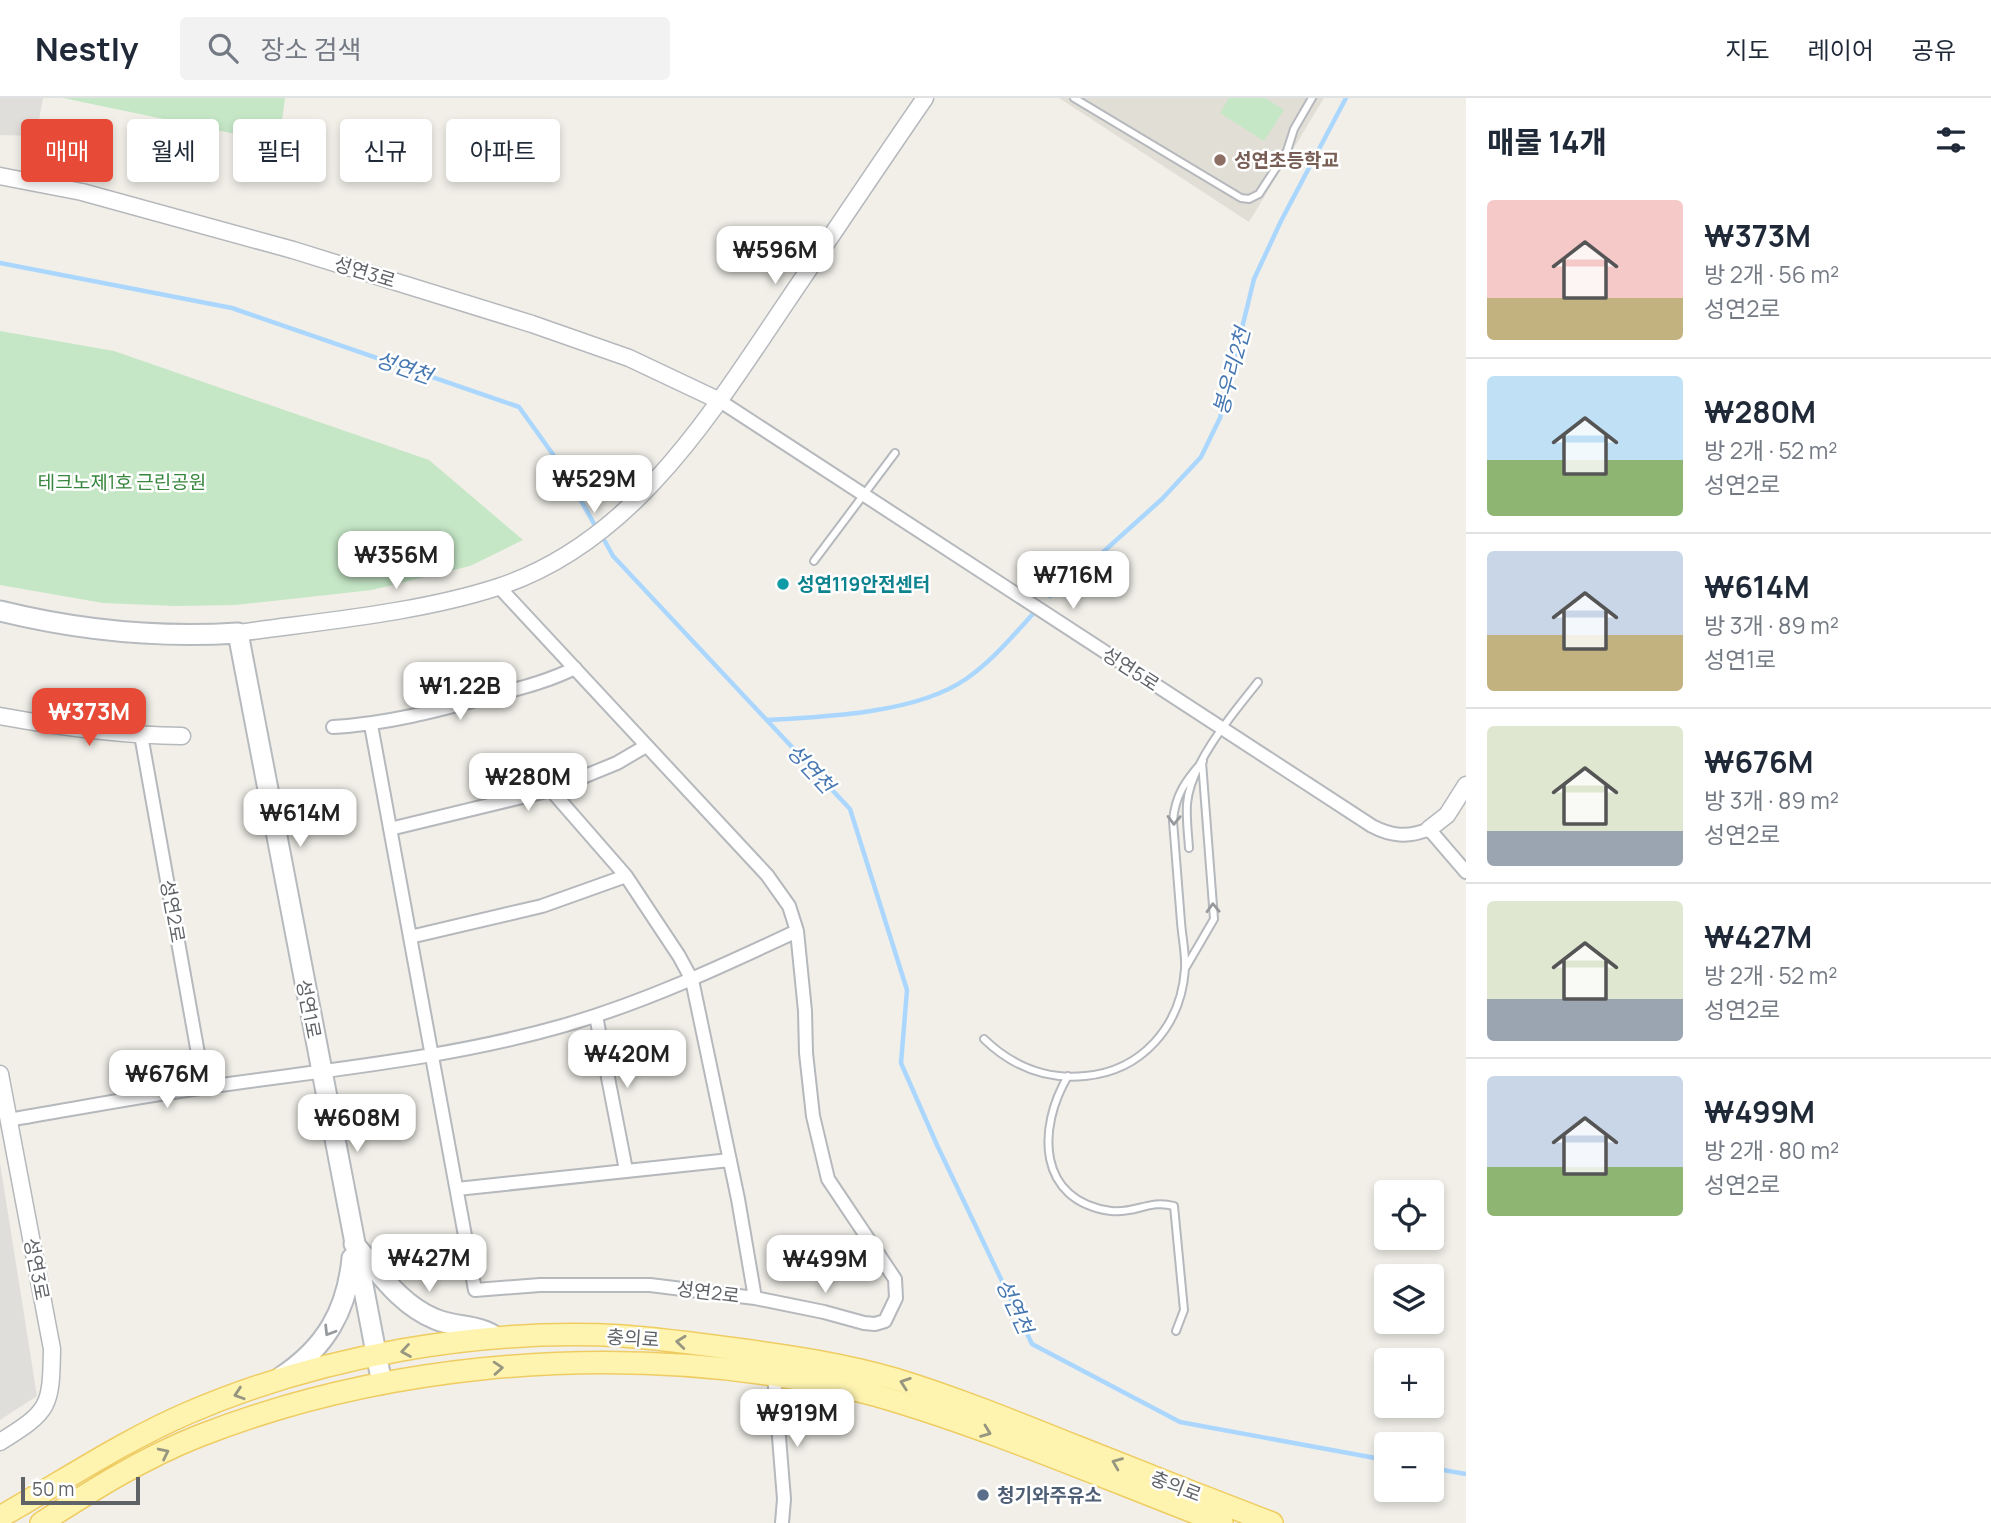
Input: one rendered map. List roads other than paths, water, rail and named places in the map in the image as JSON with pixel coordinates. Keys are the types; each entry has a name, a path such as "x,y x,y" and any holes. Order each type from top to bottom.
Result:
{"main road":[{"path":"0,611 139,632 209,635 239,633"},
{"name":"성연1로","path":"239,633 382,1384"},
{"path":"354,1243 396,1292 418,1311 446,1324 487,1330 497,1338"},
{"path":"270,1384 314,1351 332,1327 345,1294 354,1243"},
{"name":"충의로","path":"0,1517 141,1436 199,1409 270,1384 375,1356 458,1342 497,1338 622,1336 821,1361 895,1380 1001,1416 1272,1523"},
{"path":"458,1342 462,1372"},
{"name":"충의로","path":"41,1523 141,1464 195,1438 240,1421 382,1384 462,1372 565,1363 640,1363 731,1369 877,1395 981,1429 1223,1523"}],"street":[{"path":"239,633 412,607 499,587 557,560 605,530 646,491 720,401 925,98"},
{"name":"성연3로","path":"0,176 82,192 280,246 506,316 619,354 720,401"},
{"name":"성연5로","path":"720,401 1382,831 1402,835 1429,830"},
{"name":"성연2로","path":"371,725 475,1290 540,1285 650,1285 754,1298 874,1324 880,1324 889,1317 897,1286 890,1271 828,1179 813,1116 797,931 789,906 773,883 499,587"},
{"path":"333,727 371,725 435,712 558,677 575,668"},
{"path":"0,716 48,725 141,735 182,736"},
{"name":"성연2로","path":"141,735 204,1087"},
{"path":"390,829 551,790 617,763 646,746"},
{"path":"1466,785 1447,815 1429,830 1466,872"},
{"path":"551,790 626,876 692,979 730,1160 754,1298"},
{"path":"410,937 542,906 626,876"},
{"path":"8,1120 204,1087 432,1056 559,1027 596,1016 692,979 797,931"},
{"path":"596,1016 626,1170"},
{"name":"성연3로","path":"0,1074 52,1349 51,1390 40,1415 0,1443"},
{"path":"457,1189 730,1160"},
{"path":"774,1375 784,1499 782,1523"}],"lane":[{"path":"1074,98 1241,198 1247,199 1258,196 1273,173 1287,151 1294,129 1312,98"},
{"path":"814,561 895,453"},
{"path":"1189,848 1187,804 1195,775 1222,728 1258,682"},
{"path":"1185,968 1214,919 1203,762"},
{"path":"984,1039 998,1052 1034,1072 1068,1076 1094,1075 1128,1065 1147,1050 1164,1030 1179,998 1185,968 1174,813 1180,790 1203,762"},
{"path":"1068,1076 1055,1099 1049,1121 1048,1146 1054,1172 1070,1193 1095,1207 1109,1211 1133,1210 1160,1202 1174,1206 1184,1310 1176,1331"}],"waterway":[{"name":"봉우리2천","path":"1050,596 1162,499 1201,457 1220,418 1254,279 1281,221 1346,98"},
{"name":"성연천","path":"0,263 232,308 519,407 562,467 597,529"},
{"name":"성연천","path":"602,536 613,556 850,809 907,990 901,1063 1032,1344 1180,1422 1374,1458"},
{"name":"봉우리2천","path":"767,720 870,711 923,699 946,690 984,665 1032,615"},
{"name":"성연천","path":"1444,1470 1466,1474"}],"place":[{"name":"성연초등학교","path":"1220,160"},
{"name":"성연119안전센터","path":"783,584"},
{"name":"청기와주유소","path":"983,1495"}],"park label":[{"name":"테크노제1호 근린공원","path":"122,482"}]}
